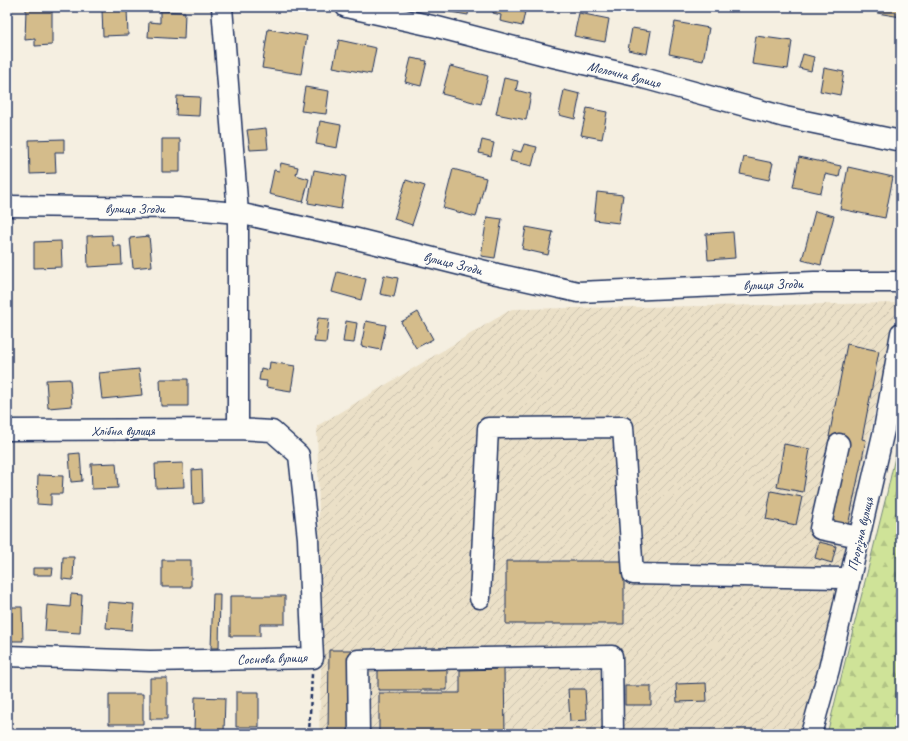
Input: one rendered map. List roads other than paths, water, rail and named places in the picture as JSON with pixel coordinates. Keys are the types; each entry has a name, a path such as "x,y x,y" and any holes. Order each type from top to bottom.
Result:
{"street":[{"path":"222,7 238,213 238,429"},
{"name":"Молочна вулиця","path":"346,7 437,27 549,56 636,76 785,117 901,142"},
{"name":"вулиця Згоди","path":"7,206 178,208 238,213 353,238 489,272 578,292 814,282 901,282"},
{"name":"Прорізна вулиця","path":"811,734 829,669 884,430 901,333"},
{"path":"480,598 488,428 623,427 633,574 850,579"},
{"name":"Хлібна вулиця","path":"7,430 238,429"},
{"name":"Соснова вулиця","path":"7,656 150,661 313,658 308,538 299,454 272,430 238,429"},
{"path":"839,444 820,529 859,537"},
{"path":"359,734 358,660 612,656 613,734"}]}
